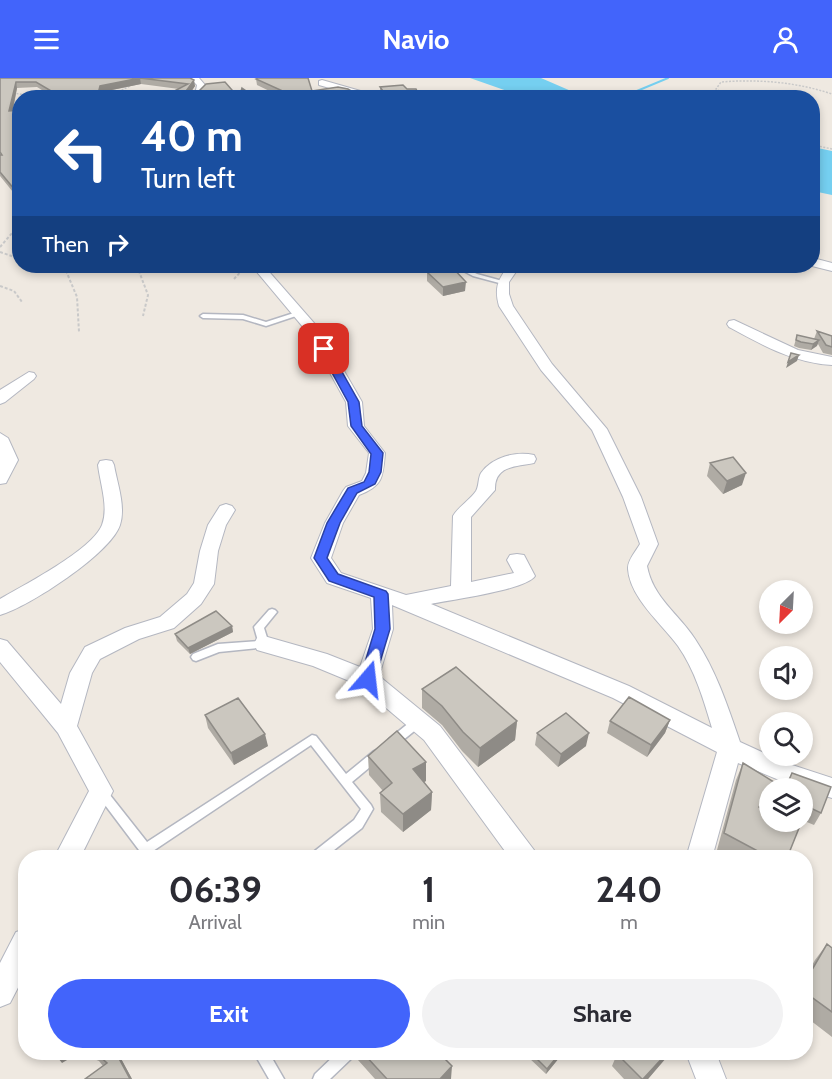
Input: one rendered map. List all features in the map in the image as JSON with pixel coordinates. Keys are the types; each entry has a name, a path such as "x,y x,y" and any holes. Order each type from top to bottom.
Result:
{"street":[{"path":"322,83 347,90"},
{"path":"264,273 314,331 354,402 356,426 377,453 375,472 369,484 352,491 334,523 321,558 334,578 406,602 622,693 730,748 807,782 832,788"},
{"path":"509,273 503,282 502,294 506,306 546,367 599,429 615,458 649,544 637,566 640,581 657,609 687,643 714,697 730,748 701,850"},
{"path":"734,324 797,356 832,361"},
{"path":"0,399 10,388 29,376"},
{"path":"0,438 10,460 0,479"},
{"path":"461,591 462,516 486,490 485,484 493,468 511,460 528,459"},
{"path":"0,608 62,573 111,528 113,514 106,465"},
{"path":"66,726 81,673 92,653 132,633 166,623 194,599 204,584 209,551 217,525 226,510"},
{"path":"406,602 517,580 525,576 517,560"},
{"path":"368,679 383,629 381,594"},
{"path":"264,644 319,660 368,679 432,733 519,850"},
{"path":"0,648 66,726 101,791 71,850"},
{"path":"0,993 18,958"},
{"path":"704,1060 711,1079"}],"lane":[{"path":"471,273 503,282"},
{"path":"203,316 243,317 266,324 297,314"},
{"path":"196,657 218,648 264,644 259,627 272,612"},
{"path":"345,781 419,721"},
{"path":"152,850 312,739 367,809 358,824 325,850"},
{"path":"101,791 146,850"},
{"path":"265,1060 277,1079"},
{"path":"320,1079 340,1060"}],"path":[{"path":"717,90 721,81 758,81 820,89 832,93"},
{"path":"122,90 135,83"},
{"path":"0,247 12,235"},
{"path":"66,273 77,297 78,332"},
{"path":"140,273 148,295 143,316"},
{"path":"234,279 240,273"},
{"path":"0,286 14,291 22,302"}],"water":[{"path":"470,78 541,78 569,90 504,90"},
{"path":"820,148 832,151 832,195 820,192"}],"building":[{"path":"0,78 140,78 100,86 99,90 50,90 36,82 16,82 14,90 12,90 9,111 12,111 12,186 0,172 0,155 2,155 0,152"},
{"path":"140,78 190,78 194,80 187,90 176,90 188,84"},
{"path":"308,78 312,90 280,90 256,79"},
{"path":"225,82 232,90 200,90 206,84"},
{"path":"403,85 407,89 416,90 382,90 380,87"},
{"path":"338,87 350,90 318,90"},
{"path":"428,273 458,273 466,282 443,287"},
{"path":"817,331 832,336 832,347 826,345"},
{"path":"797,335 819,340 813,344 801,342 796,340"},
{"path":"791,353 799,355 788,362"},
{"path":"733,457 746,473 727,481 710,463"},
{"path":"216,611 232,626 188,648 175,634"},
{"path":"456,667 517,721 480,748 463,732 442,706 422,689"},
{"path":"629,697 670,720 651,745 610,721"},
{"path":"238,698 265,734 231,753 205,715"},
{"path":"566,713 589,733 561,754 537,733"},
{"path":"397,731 426,762 413,769 432,792 403,814 380,793 392,783 368,756"},
{"path":"743,763 767,778 759,778 759,832 797,832 790,850 756,850 724,833"},
{"path":"792,773 806,778 790,778"},
{"path":"813,781 831,787 821,813 813,809"},
{"path":"827,944 832,948 832,1012 813,998 813,968"},
{"path":"104,1060 120,1060 130,1079 85,1079 107,1063"},
{"path":"369,1060 446,1060 452,1066 440,1079 387,1079"},
{"path":"538,1060 554,1060 547,1069"},
{"path":"623,1060 661,1060 642,1079"}],"waterway":[{"path":"639,90 668,78"}],"route":[{"path":"324,349 354,402 356,426 377,453 375,472 369,484 352,491 334,523 321,558 334,578 381,594 383,629 368,679"}]}
